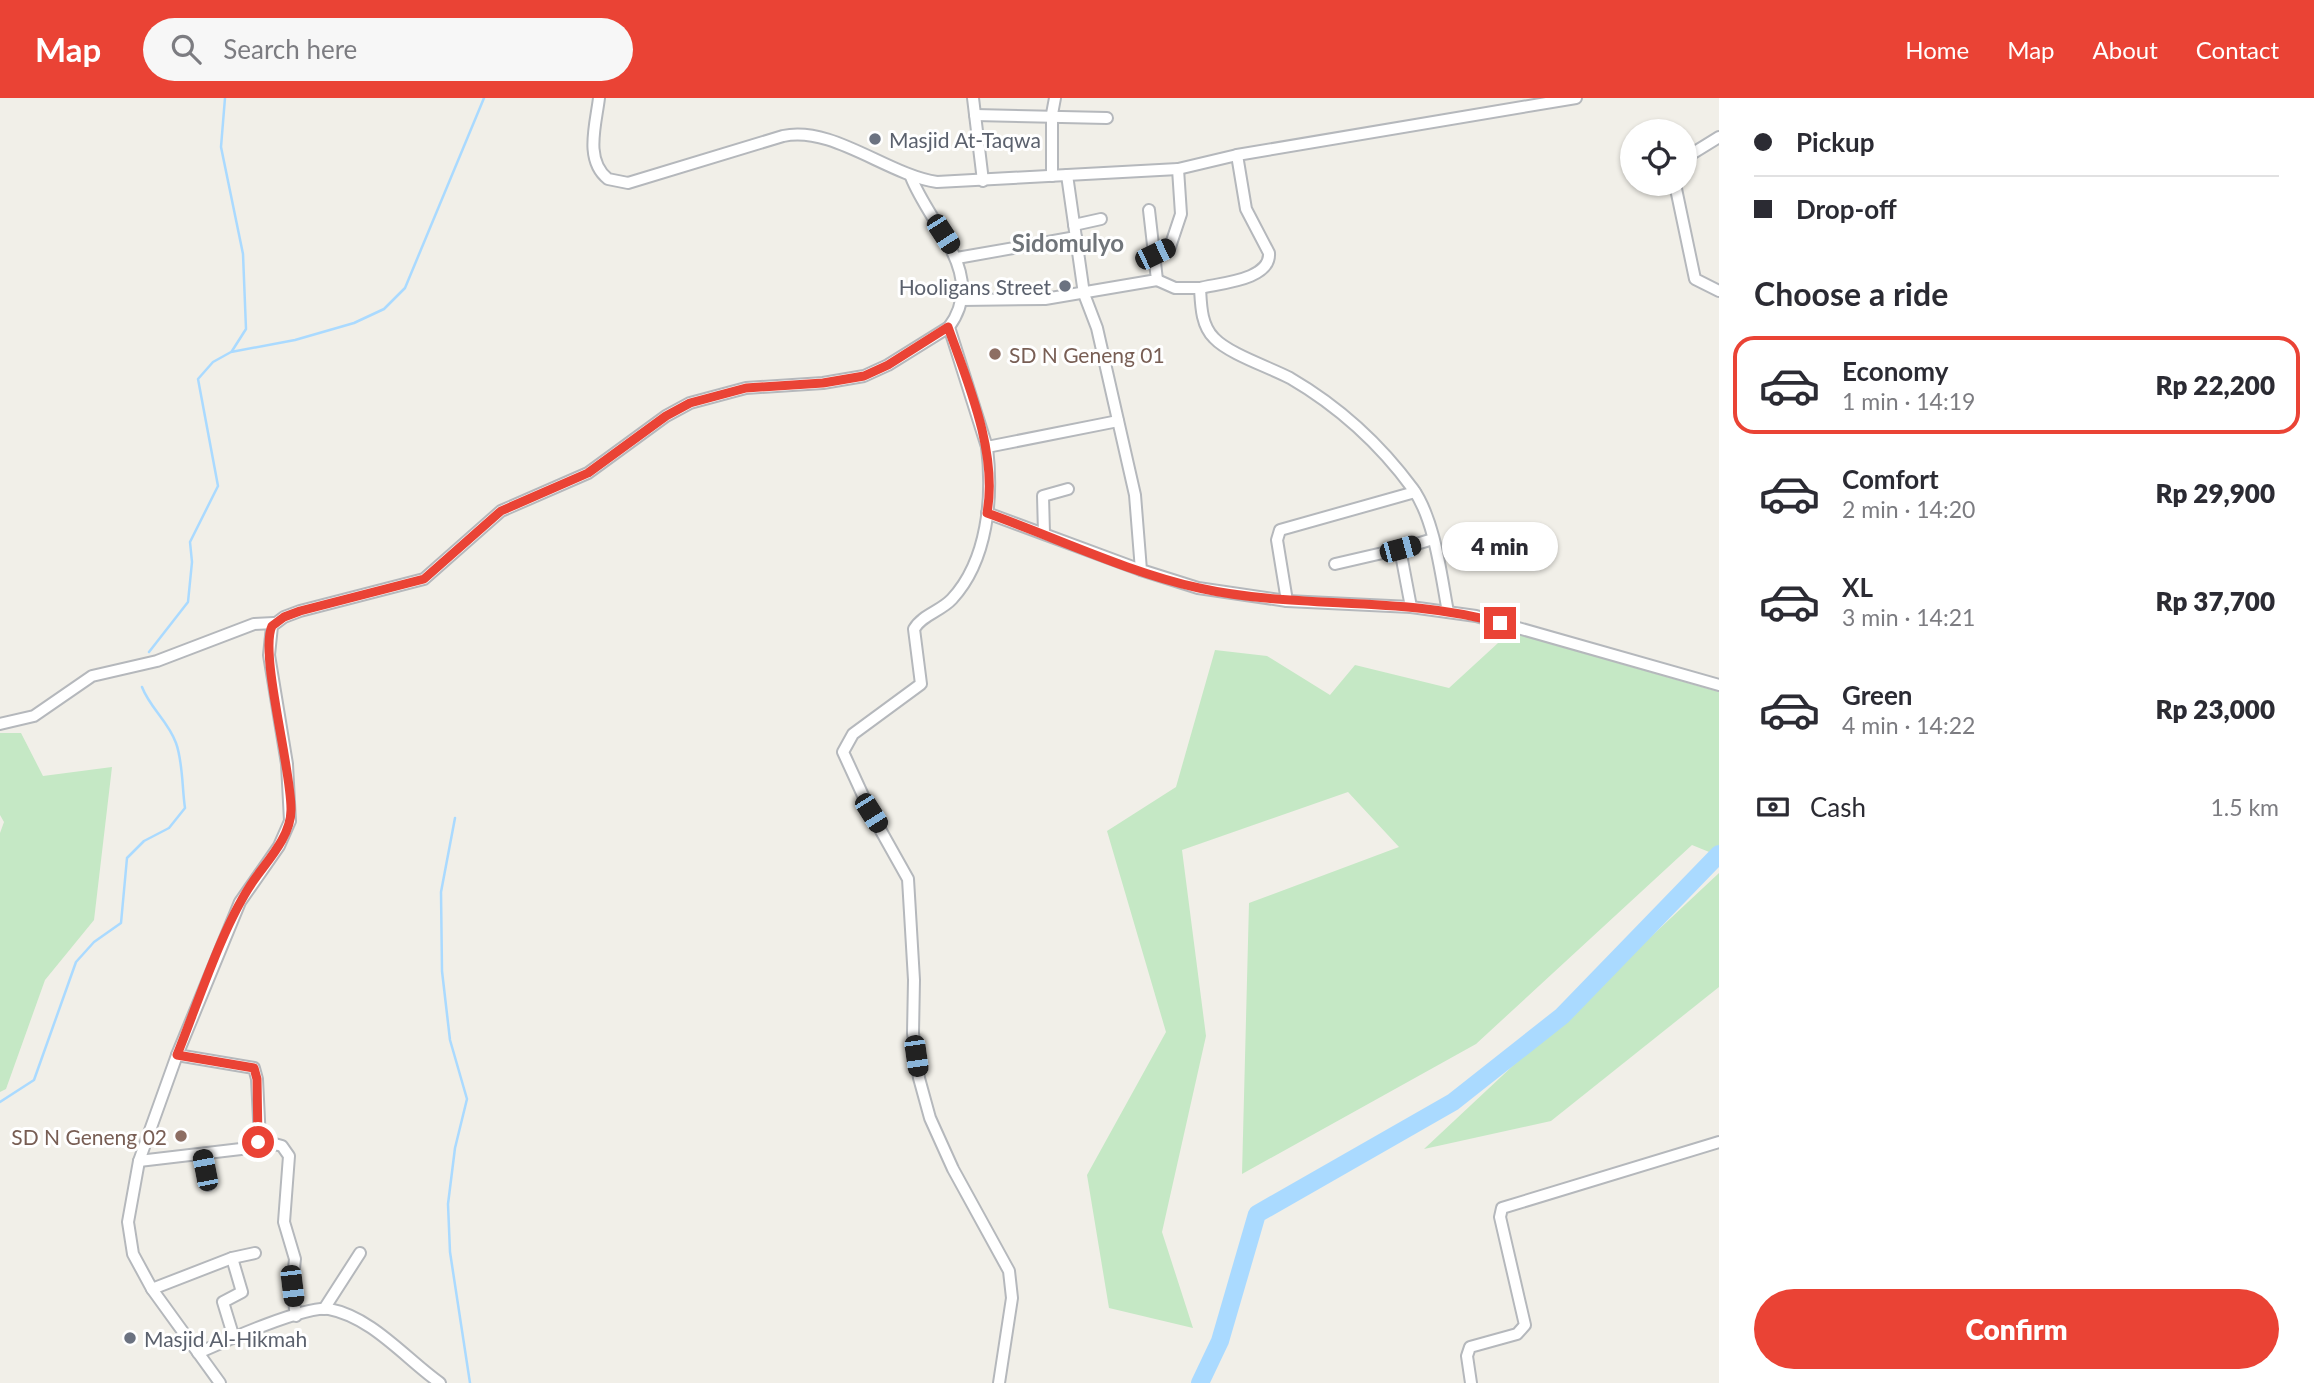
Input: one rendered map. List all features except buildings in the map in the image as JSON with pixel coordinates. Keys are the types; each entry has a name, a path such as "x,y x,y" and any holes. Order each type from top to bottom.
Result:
{"street":[{"path":"599,98 594,131 595,159 602,174 614,182 639,182 772,139 802,134 829,141 912,177 937,182 1178,169 1237,155 1576,98"},
{"path":"973,98 983,181"},
{"path":"1052,176 1052,114 1055,98"},
{"path":"975,115 1052,114 1107,118"},
{"path":"1697,151 1719,137"},
{"path":"961,300 1084,294 1157,280 1175,288 1200,288 1264,270 1269,261 1269,253 1243,200 1237,155"},
{"path":"1155,254 1170,247 1181,214 1178,169"},
{"path":"1068,175 1084,294 1097,328 1135,495 1141,570"},
{"path":"0,724 34,716 92,676 157,662 254,624 274,623 300,611 424,579 501,511 588,473 666,416 690,403 746,388 823,383 864,376 888,365 948,327 959,311 961,300 962,285 957,258 922,204 912,177"},
{"path":"1678,196 1695,279 1719,291"},
{"path":"1149,210 1157,280"},
{"path":"1074,225 1101,219"},
{"path":"957,258 1076,237"},
{"path":"1200,288 1205,325 1216,341 1291,379 1340,412 1384,453 1415,492 1433,539 1448,612"},
{"path":"948,327 987,447 990,495 977,556 958,592 914,629 921,684 853,734 843,752 908,879 914,980 913,1033 919,1079 930,1118 953,1169 1009,1271 1012,1298 999,1383"},
{"path":"987,447 1118,421"},
{"path":"1044,533 1043,496 1068,489"},
{"path":"1287,601 1276,536 1280,530 1415,492"},
{"path":"987,513 1141,570 1198,588 1287,601 1411,607 1476,616 1719,685"},
{"path":"1335,564 1433,539"},
{"path":"1400,549 1411,607"},
{"path":"220,1383 152,1289 133,1254 129,1238 131,1198 139,1161 177,1055 240,902 279,846 290,821 287,764 269,655 269,633 274,623"},
{"path":"177,1055 254,1068 260,1140"},
{"path":"139,1161 241,1149 260,1140 282,1146 289,1156 284,1222 295,1262 292,1286 296,1316"},
{"path":"1471,1383 1467,1356 1470,1347 1517,1334 1525,1325 1500,1217 1502,1208 1719,1142"},
{"path":"202,1155 208,1185"},
{"path":"152,1289 232,1258 256,1254"},
{"path":"324,1309 360,1254"},
{"path":"232,1258 242,1292 224,1299 223,1303 234,1338"},
{"path":"198,1353 296,1316 324,1309 360,1322 409,1356 440,1383"}],"green space":[{"path":"1510,632 1719,692 1719,856 1692,845 1476,1044 1242,1174 1249,903 1399,847 1348,792 1182,850 1206,1036 1162,1232 1193,1328 1109,1308 1087,1175 1166,1032 1107,831 1176,787 1215,650 1267,656 1330,695 1355,665 1449,688"},
{"path":"0,733 21,733 43,776 112,767 94,920 45,980 6,1089 0,1092 0,833 4,822 0,815"},
{"path":"1719,873 1719,987 1551,1121 1424,1149"}],"waterway":[{"path":"225,98 221,147 243,254 246,329 232,351"},
{"path":"149,652 188,602 192,562 190,542 218,486 198,379 213,362 231,352 295,340 354,323 384,309 405,288 484,98"},
{"path":"0,1102 34,1080 76,962 94,942 121,923 127,858 144,841 169,828 185,808 176,743 142,687"},
{"path":"455,818 441,892 442,971 450,1040 467,1099 455,1148 448,1204 450,1252 470,1383"},
{"path":"1200,1383 1220,1341 1257,1214 1453,1102 1562,1016 1719,854"}],"place":[{"name":"Masjid At-Taqwa","path":"875,139"},
{"name":"Hooligans Street","path":"1065,286"},
{"name":"SD N Geneng 01","path":"995,354"},
{"name":"SD N Geneng 02","path":"181,1136"},
{"name":"Masjid Al-Hikmah","path":"130,1338"}],"district":[{"name":"Sidomulyo","path":"1068,242"}],"route":[{"path":"258,1142 257,1079 254,1068 249,1065 177,1055 240,902 279,846 291,816 287,764 269,655 269,633 272,626 284,617 300,611 363,597 424,579 433,574 501,511 588,473 666,416 690,403 746,388 823,383 864,376 888,365 948,327 987,447 990,471 987,513 1141,570 1198,588 1287,601 1411,607 1476,616 1500,623"}]}
